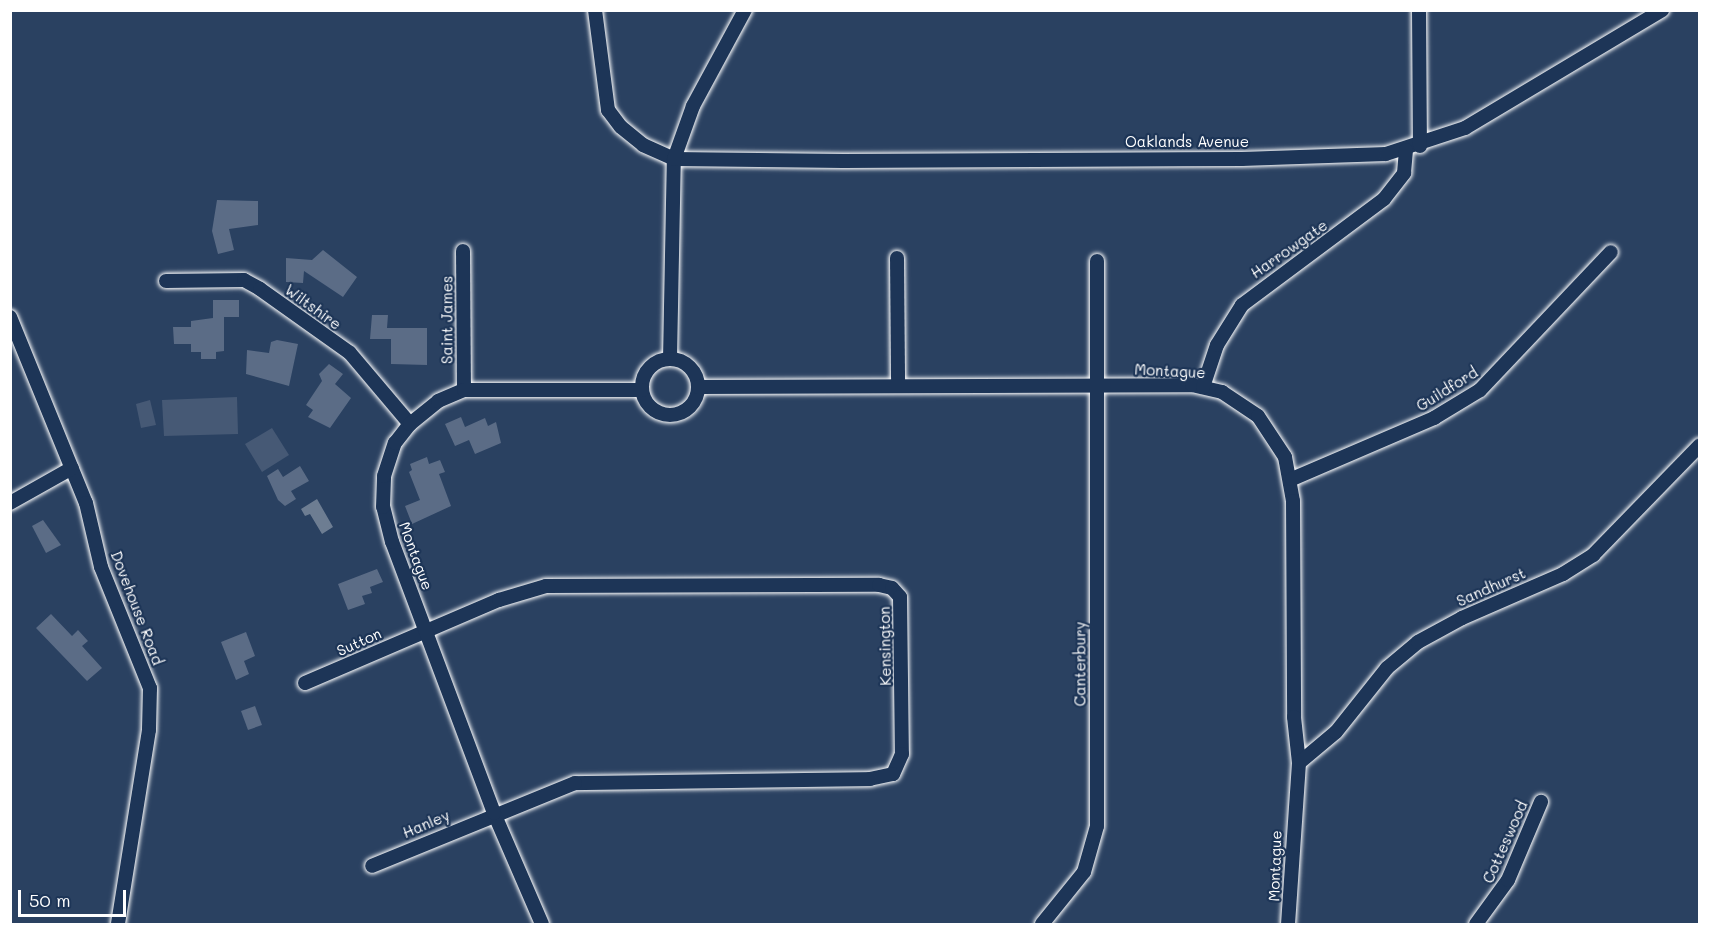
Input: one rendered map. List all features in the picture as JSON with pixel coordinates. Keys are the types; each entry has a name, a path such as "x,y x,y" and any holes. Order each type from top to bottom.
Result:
{"street":[{"path":"595,10 608,110 621,128 644,145 674,159"},
{"path":"670,359 671,208 674,159 693,106 745,10"},
{"name":"Harrowgate","path":"1203,387 1217,345 1242,305 1384,199 1404,173 1413,148 1419,10"},
{"name":"Oaklands Avenue","path":"674,159 1242,159 1373,156 1413,148 1481,119 1662,10"},
{"name":"Saint James","path":"463,251 464,390"},
{"name":"Guildford","path":"1292,479 1434,418 1480,390 1611,252"},
{"path":"897,258 898,385"},
{"name":"Canterbury","path":"1042,924 1084,872 1096,832 1097,261"},
{"name":"Wiltshire","path":"166,281 232,279 260,289 350,353 410,424"},
{"name":"Dovehouse Road","path":"10,317 72,468 87,509 104,574 150,688 149,730 118,924"},
{"path":"670,359 693,370 698,387 685,411 667,415 651,407 642,390 652,365 670,359"},
{"name":"Montague","path":"698,387 898,385 1203,387 1243,403 1268,426 1285,457 1292,479 1294,717 1299,763 1288,924"},
{"name":"Montague","path":"542,924 494,813 392,542 383,507 387,463 410,424 438,401 464,390 642,390"},
{"name":"Sandhurst","path":"1299,763 1336,732 1388,668 1418,642 1462,618 1563,574 1593,555 1700,445"},
{"path":"10,503 72,468"},
{"name":"Kensington","path":"426,630 522,591 565,585 879,585 892,588 900,597 902,754 893,774 870,779 607,780 575,783 494,813"},
{"name":"Sutton","path":"305,683 426,630"},
{"name":"Cotteswood","path":"1476,924 1508,880 1541,802"},
{"name":"Hanley","path":"372,866 494,813"}],"shaded area":[{"path":"237,397 238,434 164,436 162,400"},
{"path":"150,400 156,425 141,428 136,404"},
{"path":"272,428 289,455 262,472 245,444"},
{"path":"317,499 333,527 322,534 310,514 305,516 301,509"}],"building":[{"path":"217,200 258,201 258,225 229,229 234,250 218,254 212,231"},
{"path":"323,250 357,277 343,297 304,271 303,283 286,282 286,258 312,260"},
{"path":"213,300 239,300 239,317 224,317 224,351 216,352 216,359 201,359 201,352 191,352 191,344 174,344 173,327 191,327 191,321 213,318"},
{"path":"372,315 388,315 387,328 427,328 427,365 391,364 391,339 370,339"},
{"path":"277,340 298,344 289,386 246,374 247,350 269,353 271,342"},
{"path":"329,364 343,374 335,384 351,398 330,428 308,417 313,410 306,405 322,381 319,374"},
{"path":"461,417 465,427 485,418 488,426 496,422 501,443 475,454 469,440 455,446 445,424"},
{"path":"427,457 429,464 440,460 445,472 439,474 451,506 412,524 405,506 420,500 409,472 412,470 410,464"},
{"path":"300,466 309,481 291,491 296,499 285,506 278,500 267,476 278,469 283,477"},
{"path":"43,520 61,545 46,553 32,526"},
{"path":"377,569 383,582 370,587 372,593 362,596 365,604 348,610 338,584"},
{"path":"51,614 72,636 78,630 88,641 82,646 102,668 87,681 36,628"},
{"path":"246,632 255,656 244,661 249,674 236,680 221,642"},
{"path":"255,706 262,725 248,730 241,711"}]}
